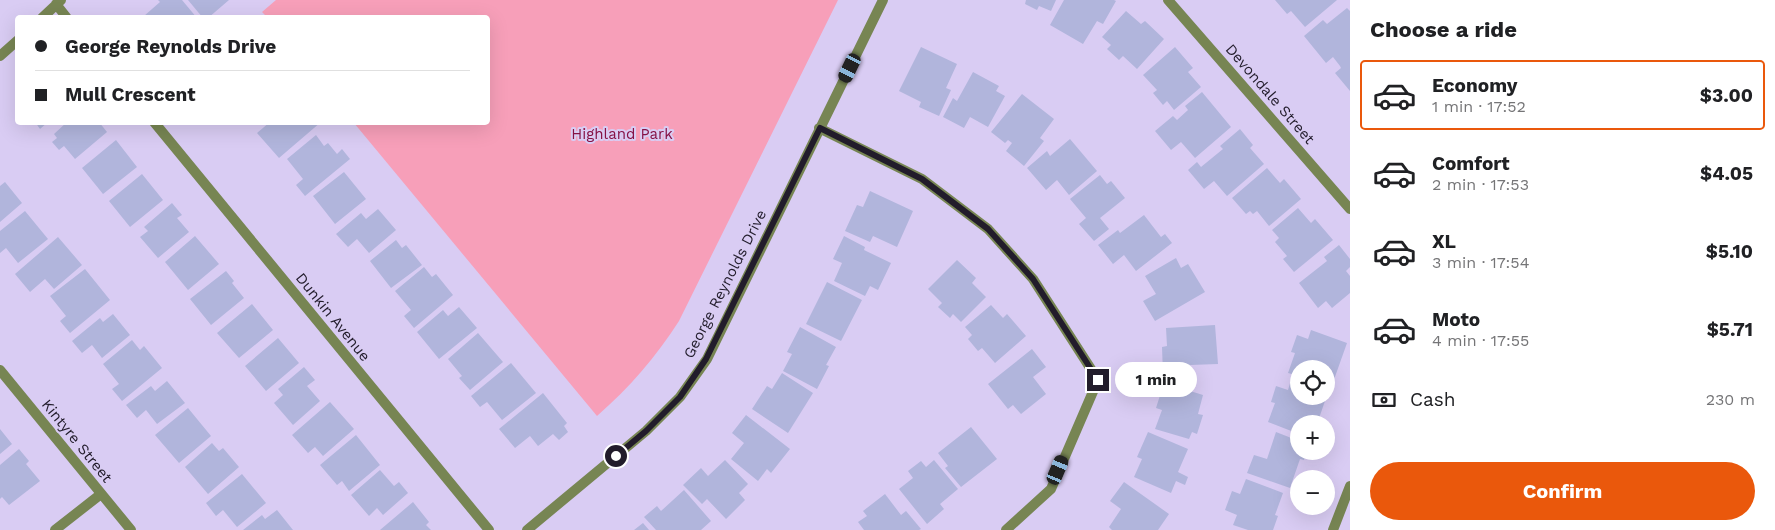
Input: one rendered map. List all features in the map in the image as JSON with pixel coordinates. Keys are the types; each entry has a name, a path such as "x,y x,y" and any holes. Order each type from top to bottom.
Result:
{"street":[{"name":"George Reynolds Drive","path":"527,530 646,431 680,397 706,359 883,0"},
{"name":"Devondale Street","path":"1168,0 1350,209"},
{"path":"45,15 58,2 65,15"},
{"path":"0,56 15,43"},
{"name":"Dunkin Avenue","path":"156,125 490,530"},
{"path":"820,128 922,179 988,229 1033,279 1098,380 1050,489 1006,530"},
{"name":"Kintyre Street","path":"0,370 131,530"},
{"path":"1333,530 1350,486"},
{"path":"54,530 101,494"}],"green space":[{"name":"Highland Park","path":"276,0 838,0 679,321 641,372 597,416 356,125 490,125 490,15 265,15 262,12"}],"building":[{"path":"158,0 182,0 194,15 145,15 160,2"},
{"path":"188,0 229,0 212,15 200,15"},
{"path":"1026,0 1056,0 1051,11 1039,6 1037,10 1025,4"},
{"path":"1064,0 1116,1 1103,24 1097,21 1083,44 1050,25"},
{"path":"1275,0 1337,0 1305,27 1291,11 1287,14"},
{"path":"1347,8 1350,11 1350,91 1335,73 1341,68 1333,57 1326,63 1304,36 1323,20 1327,24"},
{"path":"1126,11 1141,24 1145,21 1164,39 1137,69 1123,56 1119,60 1107,49 1111,45 1102,37"},
{"path":"921,47 957,64 946,88 951,90 939,116 919,107 921,102 899,91"},
{"path":"1175,47 1193,68 1188,72 1201,87 1174,110 1167,101 1163,105 1153,93 1157,90 1143,75"},
{"path":"973,72 999,86 996,91 1005,96 988,127 970,117 964,128 943,117 953,98 957,101"},
{"path":"1202,92 1231,127 1195,158 1181,142 1171,150 1155,131 1173,116 1177,120 1188,110 1185,106"},
{"path":"1022,94 1054,119 1040,138 1044,141 1024,166 1006,151 1012,143 1008,140 1005,143 991,132"},
{"path":"64,125 101,125 107,132 75,159 64,146 59,150 52,142 57,138 54,134"},
{"path":"266,125 318,125 279,158 257,133"},
{"path":"1240,129 1253,145 1250,148 1264,164 1227,196 1214,181 1204,189 1188,170 1197,162 1201,167 1223,149 1220,146"},
{"path":"316,135 324,146 328,143 337,154 342,149 350,159 305,196 296,185 303,179 287,159"},
{"path":"1070,139 1097,171 1069,195 1057,180 1046,190 1027,168 1047,151 1050,156"},
{"path":"116,140 137,167 103,194 82,168"},
{"path":"1267,168 1280,183 1284,179 1301,199 1269,226 1257,211 1253,214 1250,211 1246,214 1232,198"},
{"path":"344,172 366,199 335,224 313,196"},
{"path":"142,174 163,200 130,227 109,201"},
{"path":"1100,175 1107,184 1111,181 1125,198 1100,218 1109,229 1094,241 1079,224 1086,218 1070,199"},
{"path":"5,182 22,203 0,222 0,186"},
{"path":"870,191 913,211 897,247 873,236 870,242 845,231 857,205 863,207"},
{"path":"172,203 182,215 177,218 189,232 158,258 140,237 148,231 144,227"},
{"path":"1298,208 1311,223 1315,219 1333,240 1294,272 1283,259 1287,256 1275,242 1279,238 1272,230"},
{"path":"378,209 396,230 369,253 357,239 348,247 336,234 361,213 366,219"},
{"path":"25,211 48,239 18,263 6,248 0,253 0,231"},
{"path":"1144,215 1161,237 1165,234 1172,243 1136,271 1124,255 1113,264 1098,245 1118,230 1120,233"},
{"path":"195,236 219,264 188,290 165,262"},
{"path":"844,236 865,247 864,250 891,263 878,290 870,286 865,296 834,281 842,263 833,259"},
{"path":"58,237 82,265 54,289 45,279 30,292 15,274"},
{"path":"396,240 402,248 406,245 422,265 391,288 370,261"},
{"path":"1339,245 1350,259 1350,267 1346,271 1350,276 1350,293 1332,308 1326,301 1318,308 1299,283 1327,261 1324,257"},
{"path":"1176,258 1181,268 1188,264 1205,292 1155,321 1143,301 1156,294 1145,276"},
{"path":"957,260 976,278 972,283 986,297 961,322 953,314 950,318 938,307 942,303 928,289"},
{"path":"424,267 432,277 436,274 453,295 414,328 404,316 411,310 395,291"},
{"path":"85,269 110,300 70,333 60,321 66,316 50,296"},
{"path":"226,271 234,281 232,283 244,298 211,325 190,299"},
{"path":"827,282 862,300 841,341 806,324"},
{"path":"252,304 273,330 239,358 217,333"},
{"path":"991,305 1003,318 1007,314 1026,336 995,363 982,348 978,351 968,339 972,335 965,327"},
{"path":"459,307 477,328 439,359 417,332 443,310 448,316"},
{"path":"113,314 130,335 102,358 92,345 82,353 72,341 100,318 103,322"},
{"path":"1215,325 1218,364 1190,365 1191,372 1163,374 1162,347 1167,346 1166,328"},
{"path":"800,327 836,347 826,365 829,366 817,389 783,371 792,354 787,352"},
{"path":"1311,330 1347,343 1335,377 1335,360 1293,360 1295,353 1291,352 1297,335 1308,339"},
{"path":"478,333 503,362 470,390 459,378 462,376 448,359"},
{"path":"278,338 299,363 266,391 245,366"},
{"path":"132,340 140,350 144,346 162,368 122,401 112,389 119,384 103,364"},
{"path":"1032,349 1046,367 1033,377 1046,394 1021,414 1013,405 1008,409 988,384"},
{"path":"511,363 536,393 502,420 487,402 480,407 471,396"},
{"path":"304,367 315,380 307,386 320,401 293,425 274,403 283,395 278,389"},
{"path":"782,373 813,393 788,433 752,409 767,386 772,389"},
{"path":"167,381 185,403 157,424 146,410 137,418 126,405 151,386 155,391"},
{"path":"1164,383 1203,395 1198,414 1203,415 1197,434 1192,432 1189,439 1155,429 1162,410 1156,408"},
{"path":"1290,383 1290,405 1324,405 1320,415 1290,415 1290,431 1268,422 1275,403 1271,402 1276,386 1288,390"},
{"path":"543,393 567,423 564,426 568,432 559,440 553,434 538,446 530,436 515,448 499,429"},
{"path":"330,402 354,429 323,456 315,447 308,453 292,435"},
{"path":"188,408 211,436 179,463 155,435"},
{"path":"746,415 790,449 771,473 767,469 758,481 731,459 744,443 732,433"},
{"path":"971,427 997,459 961,487 945,468 948,466 938,453"},
{"path":"0,429 12,444 0,454"},
{"path":"1148,432 1188,449 1178,472 1188,477 1185,485 1176,481 1171,493 1134,477 1142,459 1137,457"},
{"path":"1276,432 1290,437 1290,460 1300,460 1296,470 1290,470 1290,488 1247,473 1254,455 1267,459"},
{"path":"356,435 380,465 349,491 342,481 337,485 320,465"},
{"path":"212,443 219,451 223,448 239,467 208,494 185,467"},
{"path":"19,449 29,461 26,464 40,481 9,505 2,497 0,499 0,465"},
{"path":"725,460 748,484 739,493 745,500 726,519 707,499 702,504 683,485 701,468 708,476"},
{"path":"934,460 958,489 940,504 944,509 927,524 899,489 913,478 908,471 921,461 926,467"},
{"path":"380,470 394,486 399,482 408,493 383,515 377,508 369,516 351,495"},
{"path":"242,474 266,503 237,527 223,510 216,516 206,503"},
{"path":"1246,479 1283,493 1275,515 1278,516 1273,530 1248,530 1233,525 1237,515 1225,510 1232,491 1240,494"},
{"path":"1124,482 1169,514 1158,530 1112,530 1109,527 1121,509 1110,501"},
{"path":"684,490 711,521 701,530 656,530 644,517 657,506 661,511"},
{"path":"885,494 901,515 906,511 921,529 864,530 858,522 867,516 863,511"},
{"path":"413,502 429,522 426,525 431,530 380,530"},
{"path":"277,510 293,530 243,530 262,515 265,519"},
{"path":"643,523 649,530 634,530"}],"route":[{"path":"616,456 646,431 680,397 706,359 820,128 922,179 988,229 1033,279 1098,380"}]}
